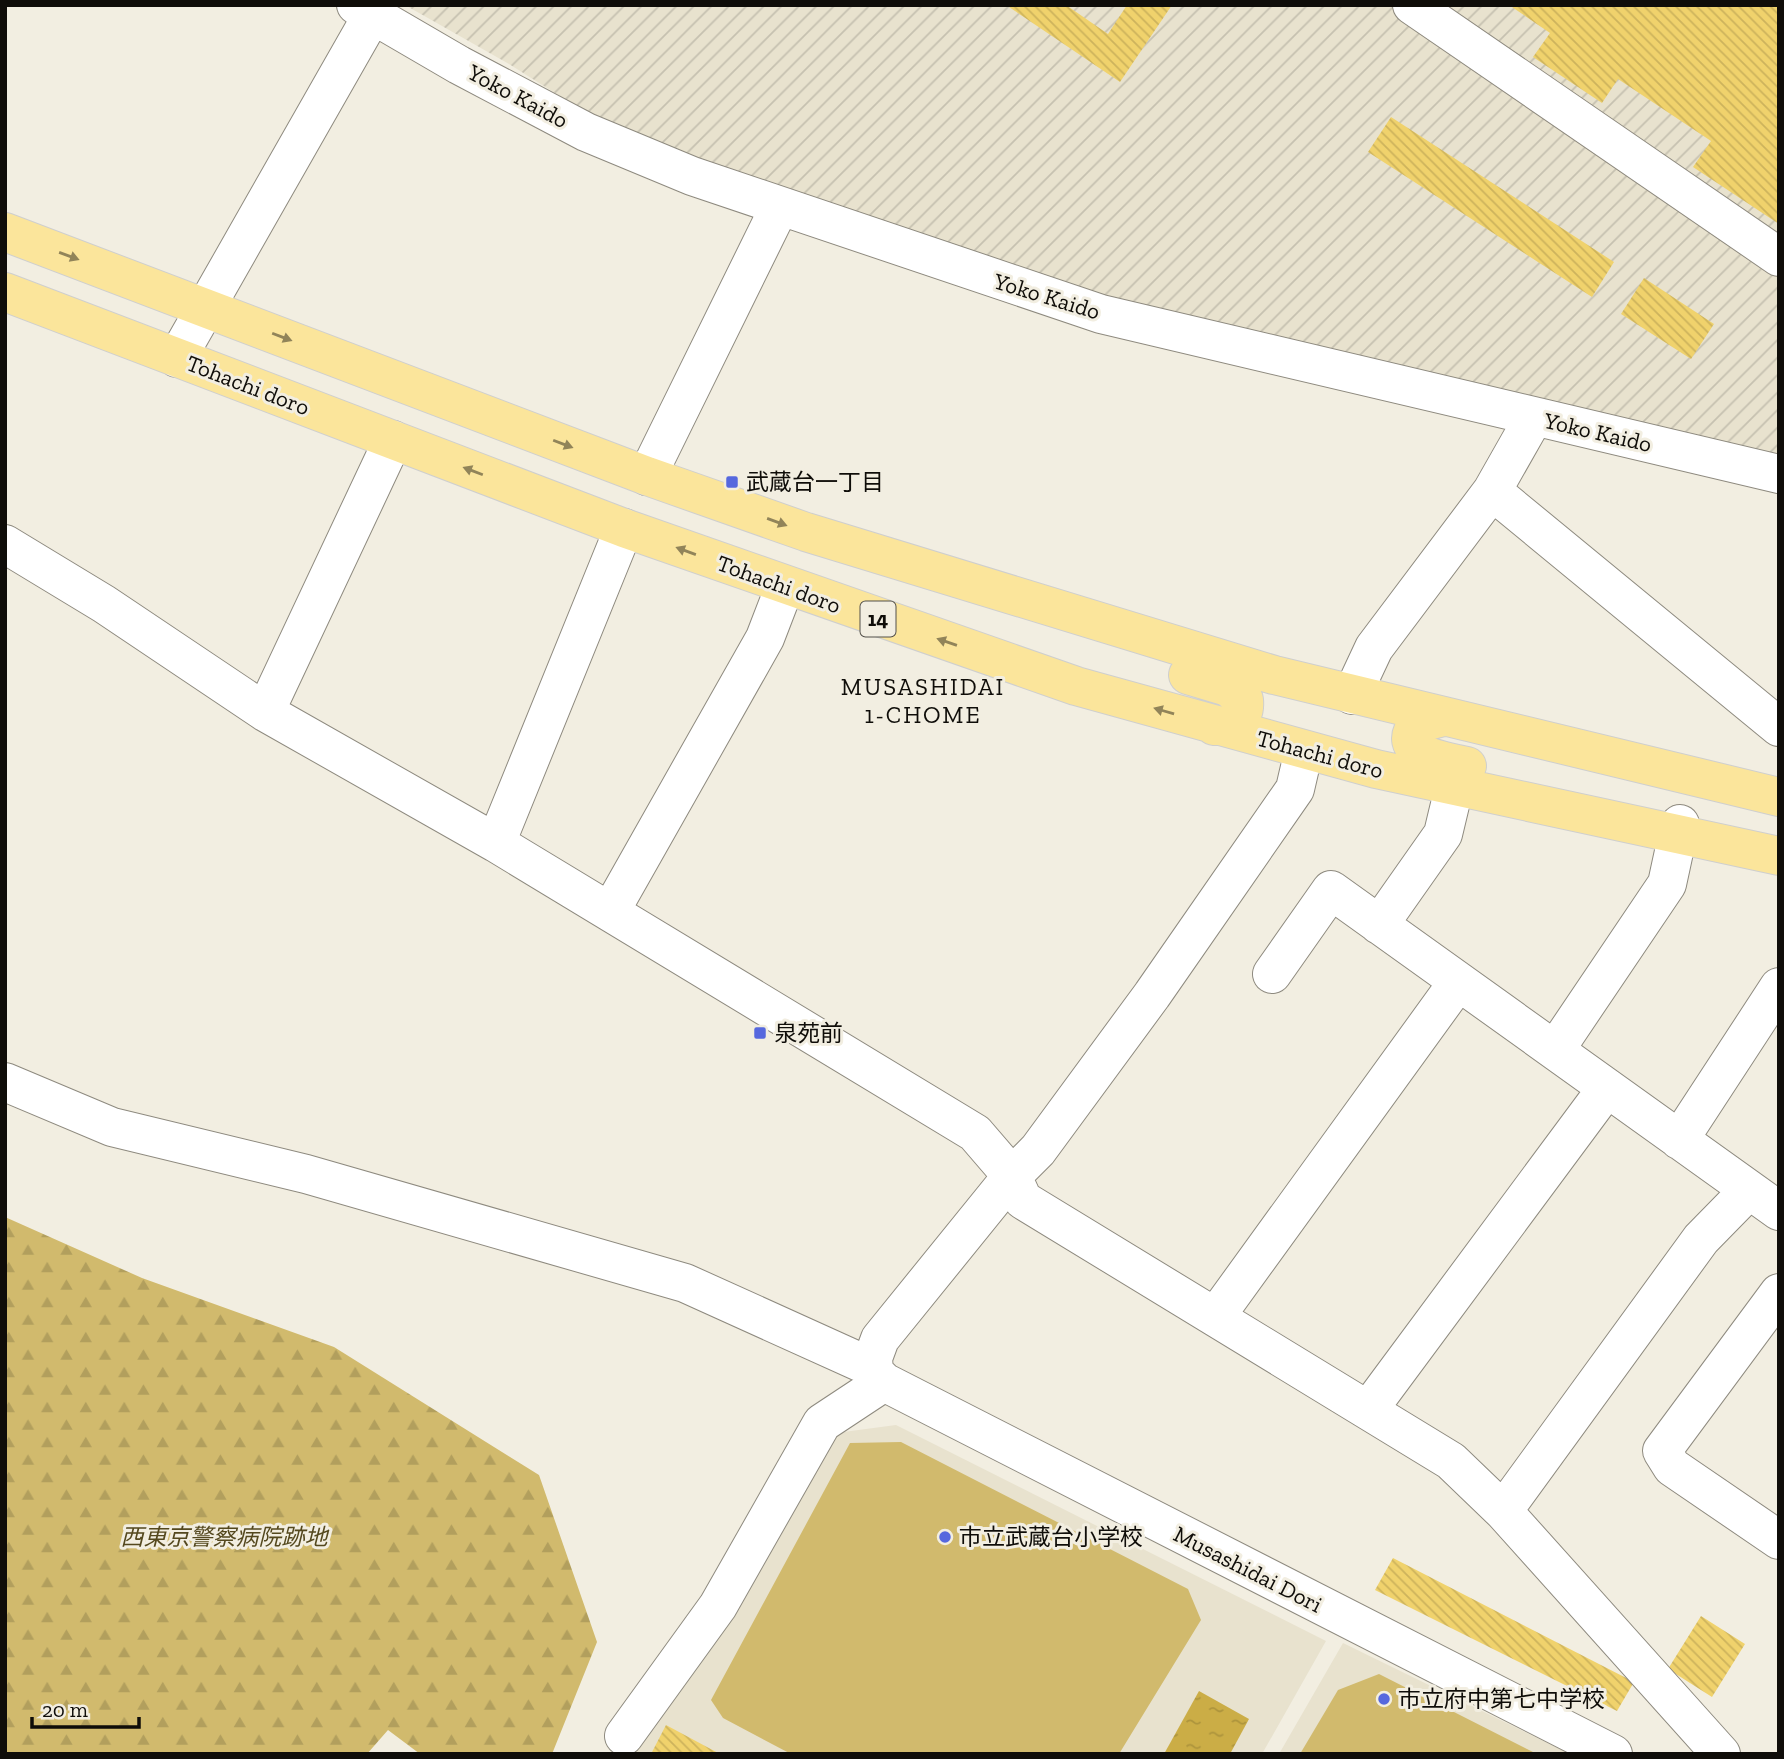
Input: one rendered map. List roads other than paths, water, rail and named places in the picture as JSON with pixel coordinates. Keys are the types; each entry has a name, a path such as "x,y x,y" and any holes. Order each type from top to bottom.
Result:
{"main road":[{"path":"5,232 647,476 806,532 1274,676 1779,797"},
{"name":"Tohachi doro","path":"5,292 624,528 1076,686 1304,751 1454,788 1678,830 1736,848 1779,856"},
{"path":"917,566 1082,642 1228,687 1241,695 1245,709 1239,720 1214,726"},
{"path":"1443,717 1424,720 1415,727 1412,743 1425,757 1576,791 1678,830"}],"street":[{"path":"1412,5 1779,257"},
{"path":"177,358 368,9"},
{"name":"Yoko Kaido","path":"368,9 586,132 692,176 1101,314 1779,474"},
{"path":"647,476 780,205"},
{"path":"1352,695 1374,648 1492,491 1534,417"},
{"path":"265,712 393,440"},
{"path":"1492,491 1779,727"},
{"path":"496,843 624,528"},
{"path":"5,544 104,604 265,712 496,843 975,1133 1012,1176 1023,1200 1451,1461 1503,1511 1721,1754"},
{"path":"610,912 765,638 785,586"},
{"path":"624,1736 718,1606 822,1423 879,1375 873,1358 880,1339 1012,1176 1038,1150 1294,789 1304,751"},
{"path":"1379,925 1443,834 1454,788"},
{"path":"1555,1051 1667,884 1678,830"},
{"path":"1272,974 1331,890 1764,1201 1702,1239 1503,1511"},
{"path":"1216,1316 1458,982"},
{"path":"1679,1140 1779,987"},
{"name":"Musashidai Dori","path":"5,1082 112,1126 306,1174 685,1283 879,1375 1613,1754"},
{"path":"1369,1409 1607,1088"},
{"path":"1779,1293 1662,1451 1672,1467 1779,1540"}],"water":[{"path":"1199,1691 1249,1719 1230,1754 1164,1754"}],"place":[{"name":"武蔵台一丁目","path":"732,482"},
{"name":"泉苑前","path":"760,1033"},
{"name":"市立武蔵台小学校","path":"945,1537"},
{"name":"市立府中第七中学校","path":"1384,1699"}],"district":[{"name":"MUSASHIDAI 1-CHOME","path":"923,701"}],"park label":[{"name":"西東京警察病院跡地","path":"224,1537"}]}
